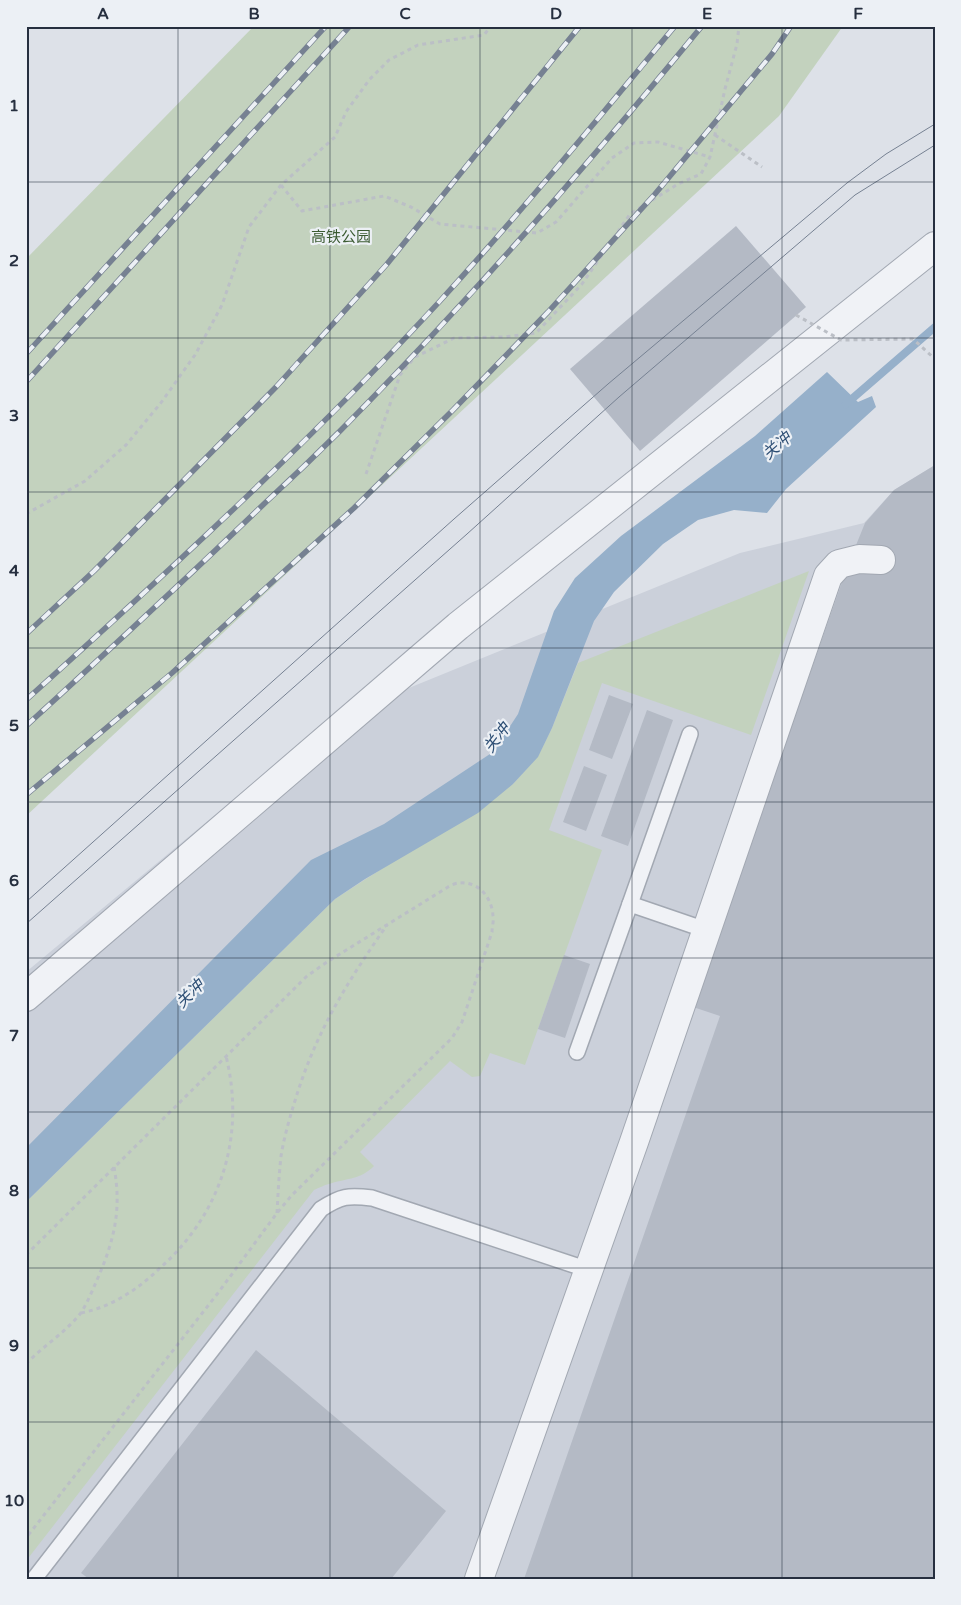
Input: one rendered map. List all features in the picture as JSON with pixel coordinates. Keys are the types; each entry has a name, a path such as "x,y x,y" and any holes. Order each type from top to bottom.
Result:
{"street":[{"path":"26,998 458,626 935,246"},
{"path":"479,1579 634,1142 828,576 839,564 859,558 881,560"}],"lane":[{"path":"577,1052 690,734"},
{"path":"630,904 706,930"},
{"path":"34,1579 321,1209 336,1199 353,1195 372,1198 589,1270"}],"path":[{"path":"26,514 85,481 126,445 160,404 195,355 222,305 249,227 280,185 335,137 346,112 369,80 389,60 418,45 484,35 491,26"},
{"path":"366,474 400,375 415,357 454,338 504,337 536,333 582,284 630,214 678,184 701,174 710,158 737,44 739,26"},
{"path":"715,135 762,168"},
{"path":"280,185 302,211 384,196 411,207 440,224 537,233 556,222 612,158 634,143 658,142 710,158"},
{"path":"796,315 841,340 913,340 935,359"},
{"path":"26,1255 307,976 448,886 460,883 473,884 488,896 494,918 492,932 462,1022 452,1038 292,1195 218,1293 26,1538"},
{"path":"277,1213 281,1154 306,1064 342,993 389,923"},
{"path":"81,1313 98,1310 144,1283 186,1241 204,1216 218,1191 227,1157 232,1126 233,1100 231,1076 226,1056"},
{"path":"26,1364 69,1326 81,1313 92,1293 113,1238 118,1211 118,1188 114,1167"}],"shaded area":[{"path":"935,465 935,1579 26,1579 26,972 328,721 740,553 864,523 894,490"}],"green space":[{"name":"高铁公园","path":"254,26 843,26 779,116 26,816 26,259"},
{"path":"809,571 751,735 602,683 549,830 602,850 525,1065 490,1053 480,1076 472,1077 450,1061 360,1152 374,1166 369,1171 314,1190 26,1561 26,1202 335,899 513,784 538,756 552,728 578,663"}],"water":[{"path":"827,372 858,402 872,396 876,407 786,489 767,513 734,510 698,520 663,544 614,592 594,621 552,728 538,757 513,784 478,813 365,879 335,899 26,1202 26,1148 311,860 384,824 493,752 518,714 554,611 575,578 621,536 755,436"}],"building":[{"path":"736,226 806,307 640,451 570,369"},
{"path":"935,465 935,1579 524,1579 720,1016 693,1007 848,565 865,523 894,490"},
{"path":"609,695 633,704 612,759 589,750"},
{"path":"647,710 673,720 628,846 601,836"},
{"path":"584,766 607,775 586,831 563,822"},
{"path":"564,955 590,964 565,1038 538,1029"},
{"path":"256,1350 446,1511 391,1579 89,1579 81,1573"}],"waterway":[{"name":"关冲","path":"846,404 935,327"}],"tram line":[{"path":"26,902 454,519 608,384 847,183 886,154 935,124"},
{"path":"26,924 619,397 855,195 935,145"}],"railway":[{"path":"26,354 326,26"},
{"path":"26,382 350,26"},
{"path":"26,634 94,571 276,387 387,264 580,26"},
{"path":"26,700 238,505 391,353 500,234 675,26"},
{"path":"26,726 294,476 388,382 526,233 702,26"},
{"path":"26,795 172,673 354,508 452,411 548,312 655,194 772,54 791,26"}]}
